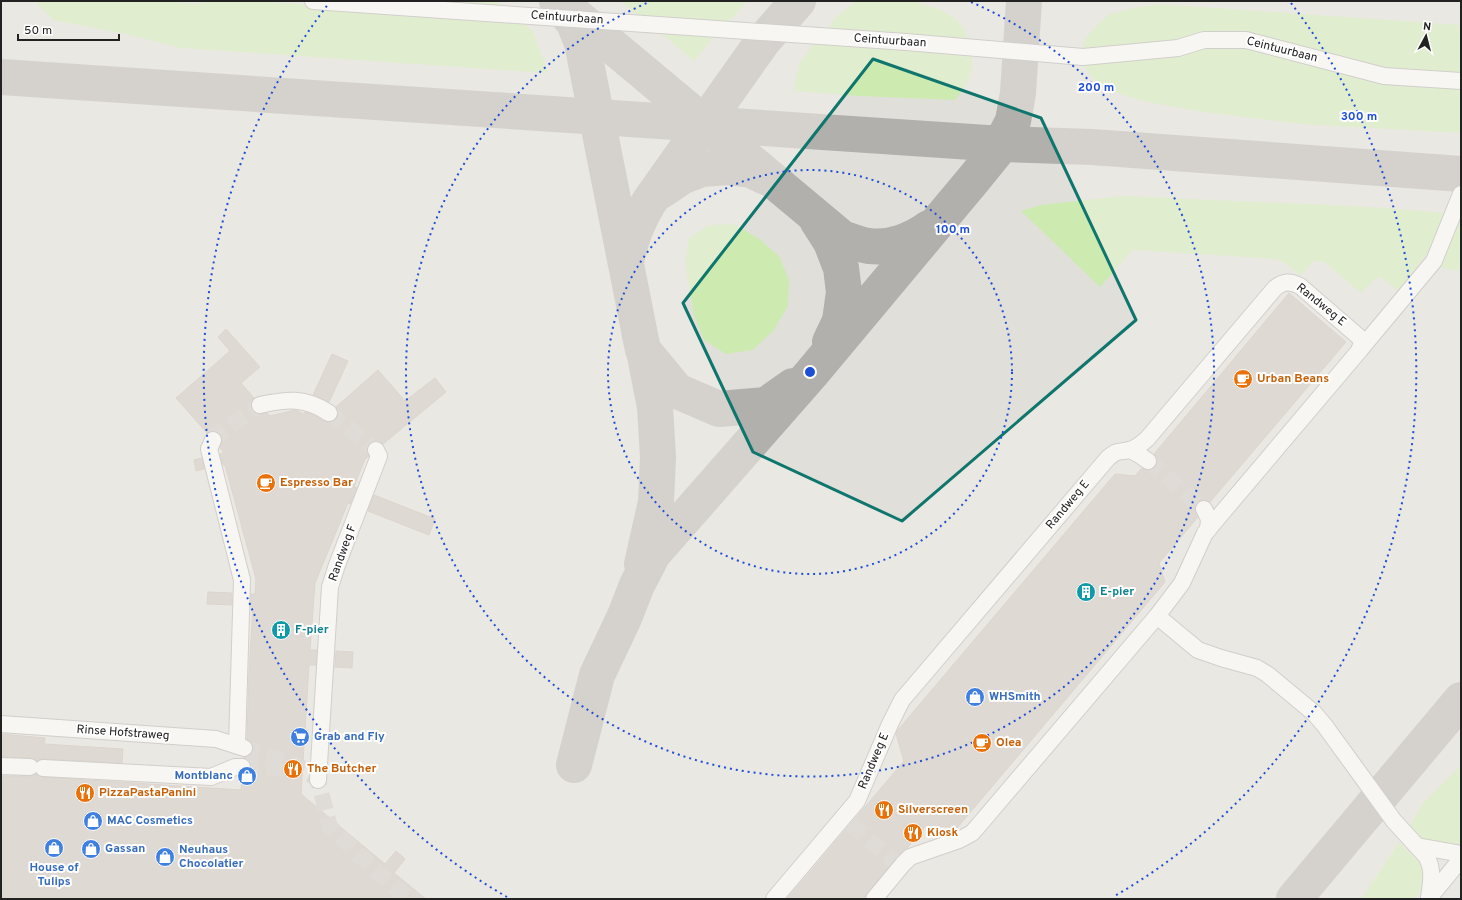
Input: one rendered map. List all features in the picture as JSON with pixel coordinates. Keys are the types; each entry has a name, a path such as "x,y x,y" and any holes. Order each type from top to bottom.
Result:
{"lane":[{"name":"Ceintuurbaan","path":"313,1 906,42 1083,57 1178,48 1204,40 1246,40 1384,76 1461,81"},
{"path":"874,899 898,864 910,857 959,840 975,829 1157,616 1182,583 1198,547 1208,530 1434,261 1461,194"},
{"name":"Randweg E","path":"774,899 848,820 902,700 1108,458 1116,452 1138,447 1147,439 1275,288 1282,282 1292,282 1300,286 1359,337 1362,342 1359,352"},
{"path":"260,405 286,400 308,402 329,413"},
{"name":"Rinse Hofstraweg","path":"1,724 216,740 240,746 242,580 209,449 212,440"},
{"name":"Randweg F","path":"318,780 330,587 379,456 376,450"},
{"path":"1130,450 1148,461"},
{"path":"1204,509 1209,519 1208,530"},
{"path":"1157,616 1198,650 1257,668 1267,674 1314,713 1394,821 1430,862 1432,872 1428,898"},
{"path":"1,766 211,777 235,767 242,767"},
{"path":"1421,851 1460,860 1428,898"}],"highlighted area":[{"path":"873,59 1041,118 1136,320 902,521 753,452 683,303"}],"shaded area":[{"path":"1,1 1461,1 1461,899 1,899"}],"green space":[{"path":"37,1 161,1 197,4 210,1 253,1 518,19 533,31 548,73 181,48 126,34 53,20 38,5"},
{"path":"396,1 497,1 508,9"},
{"path":"621,1 747,1 729,22 637,15"},
{"path":"856,1 914,1 941,10 956,19 964,29 969,41 828,29 834,19"},
{"path":"1158,4 1461,25 1461,73 1386,69 1198,34 1165,43 1082,51 1085,39 1098,24 1110,14"},
{"path":"656,29 718,32 694,61"},
{"path":"816,41 971,52 971,72 964,89 955,100 859,96 793,91 799,64"},
{"path":"1209,46 1256,49 1461,85 1461,133 1301,124 1202,112 1142,101 1109,90 1093,79 1085,67 1085,63 1178,56"},
{"path":"1122,196 1355,206 1448,213 1431,249 1398,291 1379,276 1361,293 1324,262 1313,261 1301,276 1285,263 1276,259 1134,250 1100,287 1021,211 1041,205"},
{"path":"1461,216 1461,271 1442,268 1439,263"},
{"path":"734,224 758,238 779,256 789,280 788,306 773,331 753,350 726,354 704,340 694,315 685,263 689,238 709,225"},
{"path":"1461,765 1461,846 1424,840 1410,825 1424,802"},
{"path":"1399,842 1418,861 1425,874 1421,889 1415,899 1361,899"}],"building":[{"name":"E-pier","path":"1289,293 1346,342 1210,502 1204,500 1196,503 1195,509 1198,517 1159,563 1165,582 957,828 927,825 896,858 867,893 864,899 787,899 904,761 896,734 897,731 1115,474 1135,476 1142,468 1148,470 1156,467 1157,457 1154,454"},
{"path":"226,329 260,367 241,383 254,398 251,402 251,407 257,414 267,413 270,416 295,410 304,414 305,412 309,413 321,419 320,420 328,422 333,421 337,418 338,414 336,407 378,370 405,401 435,378 446,392 383,444 376,441 368,444 367,450 369,456 365,459 354,487 357,488 350,504 348,503 315,583 310,650 317,650 316,665 309,665 301,794 385,864 396,851 405,859 394,873 426,899 1,899 1,776 30,776 36,774 42,777 241,790 242,776 247,775 250,771 250,763 247,759 243,758 250,755 253,751 251,742 247,739 253,607 251,607 251,594 255,594 256,579 225,465 223,465 220,454 224,453 220,448 222,439 221,435 212,431 207,433 176,398 230,351 218,337"},
{"path":"332,354 348,361 329,402 313,395"},
{"path":"202,458 204,469 196,471 194,460"},
{"path":"374,495 435,519 429,535 368,511"},
{"path":"208,592 232,593 232,605 207,604"},
{"path":"336,651 353,652 352,668 335,667"},
{"path":"1,734 45,738 44,744 123,749 122,763 44,759 37,761 30,758 1,757"}],"taxiway":[{"path":"557,1 574,23 582,43 643,350 677,391 719,409 766,405 793,386"},
{"path":"626,262 635,231 649,202 763,41 798,1"},
{"path":"574,765 597,675 624,618 637,585 653,554 811,374 999,148 1013,121 1018,93 1024,1"},
{"path":"570,11 842,238 856,243 877,247 901,243 929,228"},
{"path":"1,77 1002,144 1092,147 1461,174"},
{"path":"661,191 683,176 702,169 727,167 751,170 765,177"},
{"path":"817,220 831,242 841,268 844,292 840,321 830,342"},
{"path":"642,564 656,502 658,457 655,407 645,356"},
{"path":"1294,899 1461,700"}],"tunnel":[{"path":"213,440 213,438 260,405"},
{"path":"329,413 376,450"},
{"path":"1148,461 1204,509"},
{"path":"244,748 302,768 318,780 330,827 375,870 409,899"},
{"path":"242,767 287,768"},
{"path":"851,824 895,862"}],"place":[{"name":"Urban Beans","path":"1243,379"},
{"name":"Espresso Bar","path":"266,483"},
{"name":"E-pier","path":"1086,592"},
{"name":"F-pier","path":"281,630"},
{"name":"WHSmith","path":"975,697"},
{"name":"Grab and Fly","path":"300,737"},
{"name":"Olea","path":"982,743"},
{"name":"The Butcher","path":"293,769"},
{"name":"Montblanc","path":"247,776"},
{"name":"PizzaPastaPanini","path":"85,793"},
{"name":"Silverscreen","path":"884,810"},
{"name":"MAC Cosmetics","path":"93,821"},
{"name":"Kiosk","path":"913,833"},
{"name":"House of Tulips","path":"54,848"},
{"name":"Gassan","path":"91,849"},
{"name":"Neuhaus Chocolatier","path":"165,857"}]}
